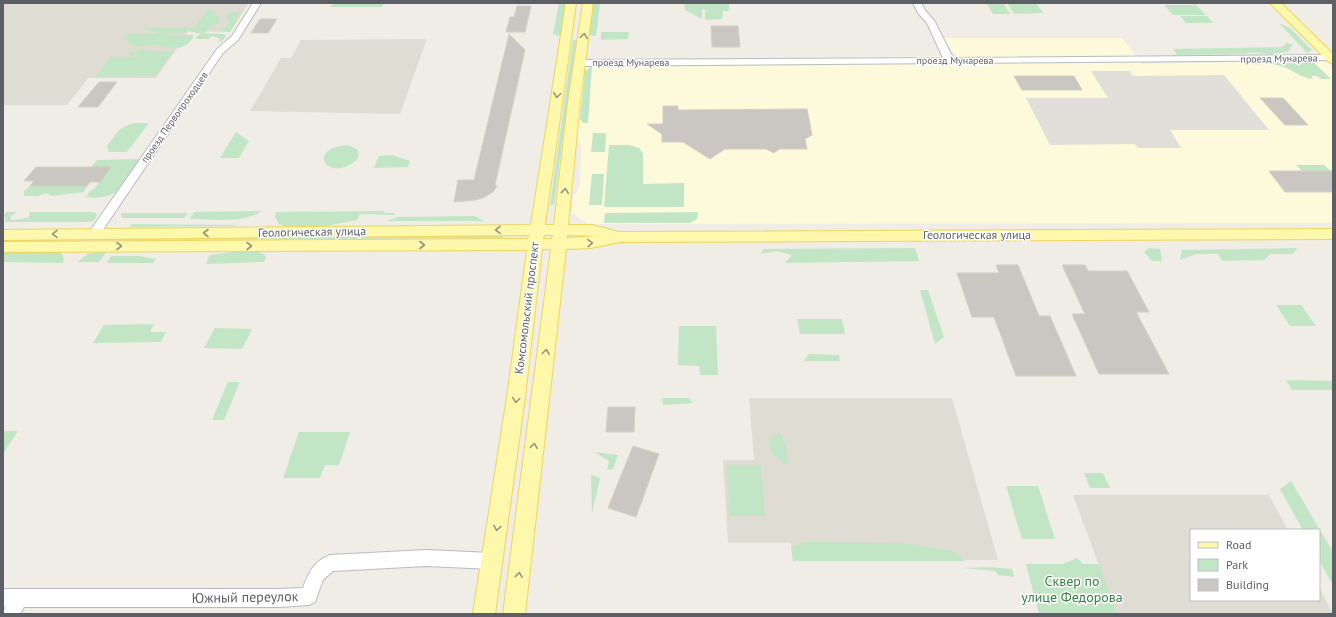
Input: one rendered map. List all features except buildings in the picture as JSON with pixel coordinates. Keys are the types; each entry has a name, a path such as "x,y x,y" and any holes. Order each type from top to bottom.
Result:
{"main road":[{"name":"Комсомольский проспект","path":"484,614 516,397 536,237 571,3"},
{"name":"Комсомольский проспект","path":"514,614 588,3"},
{"path":"1275,3 1332,59"},
{"name":"Геологическая улица","path":"3,235 94,234 560,237 591,244 620,237 1333,234"},
{"name":"Геологическая улица","path":"3,247 536,237"}],"street":[{"name":"проезд Первопроходцев","path":"94,234 220,51 235,38 257,3"},
{"path":"917,3 921,11 931,22 949,60"},
{"name":"проезд Мунарева","path":"580,63 1332,59"},
{"name":"Южный переулок","path":"11,598 279,598 309,596 318,574 330,563 426,558 492,561"},
{"path":"10,614 11,598"}],"shaded area":[{"path":"3,3 249,3 230,32 189,31 156,78 88,78 67,105 3,105"},
{"path":"943,38 1122,38 1142,64 1320,60 1330,64 1333,67 1333,223 588,224 572,213 573,198 580,185 581,146 576,136 584,69 587,67 737,65 756,58 957,56 946,44"},
{"path":"427,39 400,114 250,111 281,58 291,58 301,40"},
{"path":"1091,71 1130,71 1133,76 1224,75 1269,130 1170,130 1181,148 1138,148 1135,144 1050,145 1026,98 1108,98"},
{"path":"749,398 952,398 998,560 793,561 791,543 728,543 723,460 754,460"},
{"path":"1073,495 1269,495 1287,529 1190,529 1190,601 1320,601 1320,589 1333,614 1117,614"}],"green space":[{"path":"336,3 384,3 382,7 329,7"},
{"path":"559,3 566,4 561,36 553,34"},
{"path":"593,3 600,3 596,36 589,35"},
{"path":"684,3 729,3 729,11 723,11 722,19 705,20 705,9 702,9 702,19 685,10"},
{"path":"986,3 1003,3 1010,14 993,14"},
{"path":"1007,3 1036,3 1043,13 1014,14"},
{"path":"1164,5 1196,5 1206,15 1173,15"},
{"path":"207,10 212,10 215,12 214,15 220,17 218,23 204,33 224,34 226,36 222,41 217,43 220,39 213,36 208,39 197,39 196,37 201,34 188,31 165,34 193,35 193,38 189,42 178,48 159,47 161,44 135,47 124,39 125,35 130,34 157,34 160,32 145,30 145,28 195,28"},
{"path":"231,12 238,12 239,15 230,32 218,30 225,27 230,22 227,20 227,15"},
{"path":"1180,16 1207,16 1213,23 1186,23"},
{"path":"1279,23 1290,28 1312,50 1307,53"},
{"path":"601,32 629,32 628,39 601,40"},
{"path":"573,40 576,40 554,205 550,205"},
{"path":"1287,43 1293,44 1288,52 1271,54 1249,53 1177,55 1173,49 1282,47"},
{"path":"140,50 175,52 169,57 155,76 95,77 111,57 129,57 129,53"},
{"path":"1311,60 1331,79 1321,79 1317,76 1311,76 1313,79 1300,75 1282,66 1271,64 1251,64 1249,61"},
{"path":"592,66 588,123 583,123 580,119 585,71"},
{"path":"133,123 149,123 127,152 109,152 107,146 120,129"},
{"path":"236,132 249,141 239,158 220,158"},
{"path":"593,133 606,133 605,152 591,152"},
{"path":"347,145 357,149 358,151 359,154 354,162 345,167 336,168 329,166 325,162 324,157 327,152 334,148"},
{"path":"609,145 629,145 639,148 643,154 643,184 684,183 684,207 604,207"},
{"path":"392,155 410,161 408,167 374,168 379,156"},
{"path":"140,159 125,183 114,193 97,198 86,197 111,167 91,167 97,160"},
{"path":"1296,165 1324,165 1331,171 1302,171"},
{"path":"592,174 604,174 602,205 589,205"},
{"path":"30,186 87,186 84,192 52,196 46,193 38,196 24,196 24,191"},
{"path":"261,211 246,218 227,220 190,219 194,212"},
{"path":"384,211 385,213 395,213 395,215 360,214 357,220 325,226 285,226 279,224 275,217 276,212"},
{"path":"7,212 17,212 10,217 11,220 28,218 30,214 29,212 90,212 96,213 97,216 93,221 85,222 6,222 4,215"},
{"path":"698,212 697,219 690,223 604,223 605,213"},
{"path":"121,213 188,213 184,218 122,218"},
{"path":"474,216 484,221 387,221 398,217"},
{"path":"132,224 238,225 130,227"},
{"path":"503,235 503,238 125,240 126,238"},
{"path":"915,248 919,261 785,263 792,255 776,251 761,254 763,249"},
{"path":"1149,248 1160,249 1162,261 1152,261 1144,252"},
{"path":"1297,248 1293,254 1270,254 1264,260 1222,261 1218,254 1196,254 1180,260 1182,250"},
{"path":"107,251 99,262 77,262 88,254"},
{"path":"257,251 265,255 266,258 264,262 206,264 210,255"},
{"path":"3,252 60,252 64,260 63,263 3,262"},
{"path":"111,256 139,256 156,259 153,263 107,263"},
{"path":"920,290 928,290 944,337 935,344"},
{"path":"1276,305 1301,305 1316,326 1290,326"},
{"path":"797,319 842,319 845,334 800,334"},
{"path":"154,324 150,332 166,332 161,342 93,343 104,325"},
{"path":"679,326 716,326 718,375 700,375 699,366 678,365"},
{"path":"215,328 252,329 242,349 204,348"},
{"path":"809,354 839,355 840,361 804,361"},
{"path":"1286,380 1333,381 1333,390 1292,390"},
{"path":"228,382 240,382 224,420 212,420"},
{"path":"662,398 689,398 693,403 663,405"},
{"path":"3,431 18,431 3,454"},
{"path":"299,432 350,432 339,465 325,465 320,478 283,478"},
{"path":"780,432 786,446 788,467 771,452 769,439"},
{"path":"594,452 618,455 613,469 607,470 609,461"},
{"path":"727,465 761,465 765,516 729,516"},
{"path":"1084,473 1103,473 1110,488 1090,488"},
{"path":"591,475 600,478 592,514"},
{"path":"1291,481 1319,529 1302,529 1280,489"},
{"path":"1006,486 1038,486 1055,539 1022,539"},
{"path":"1320,530 1333,552 1333,585 1320,562"},
{"path":"804,542 901,543 953,551 964,561 793,561 791,547"},
{"name":"Сквер по улице Федорова","path":"1077,558 1083,564 1099,564 1117,614 1039,614 1026,564 1063,564"},
{"path":"988,567 1012,569 1014,577 998,575 995,571 963,568"}]}
